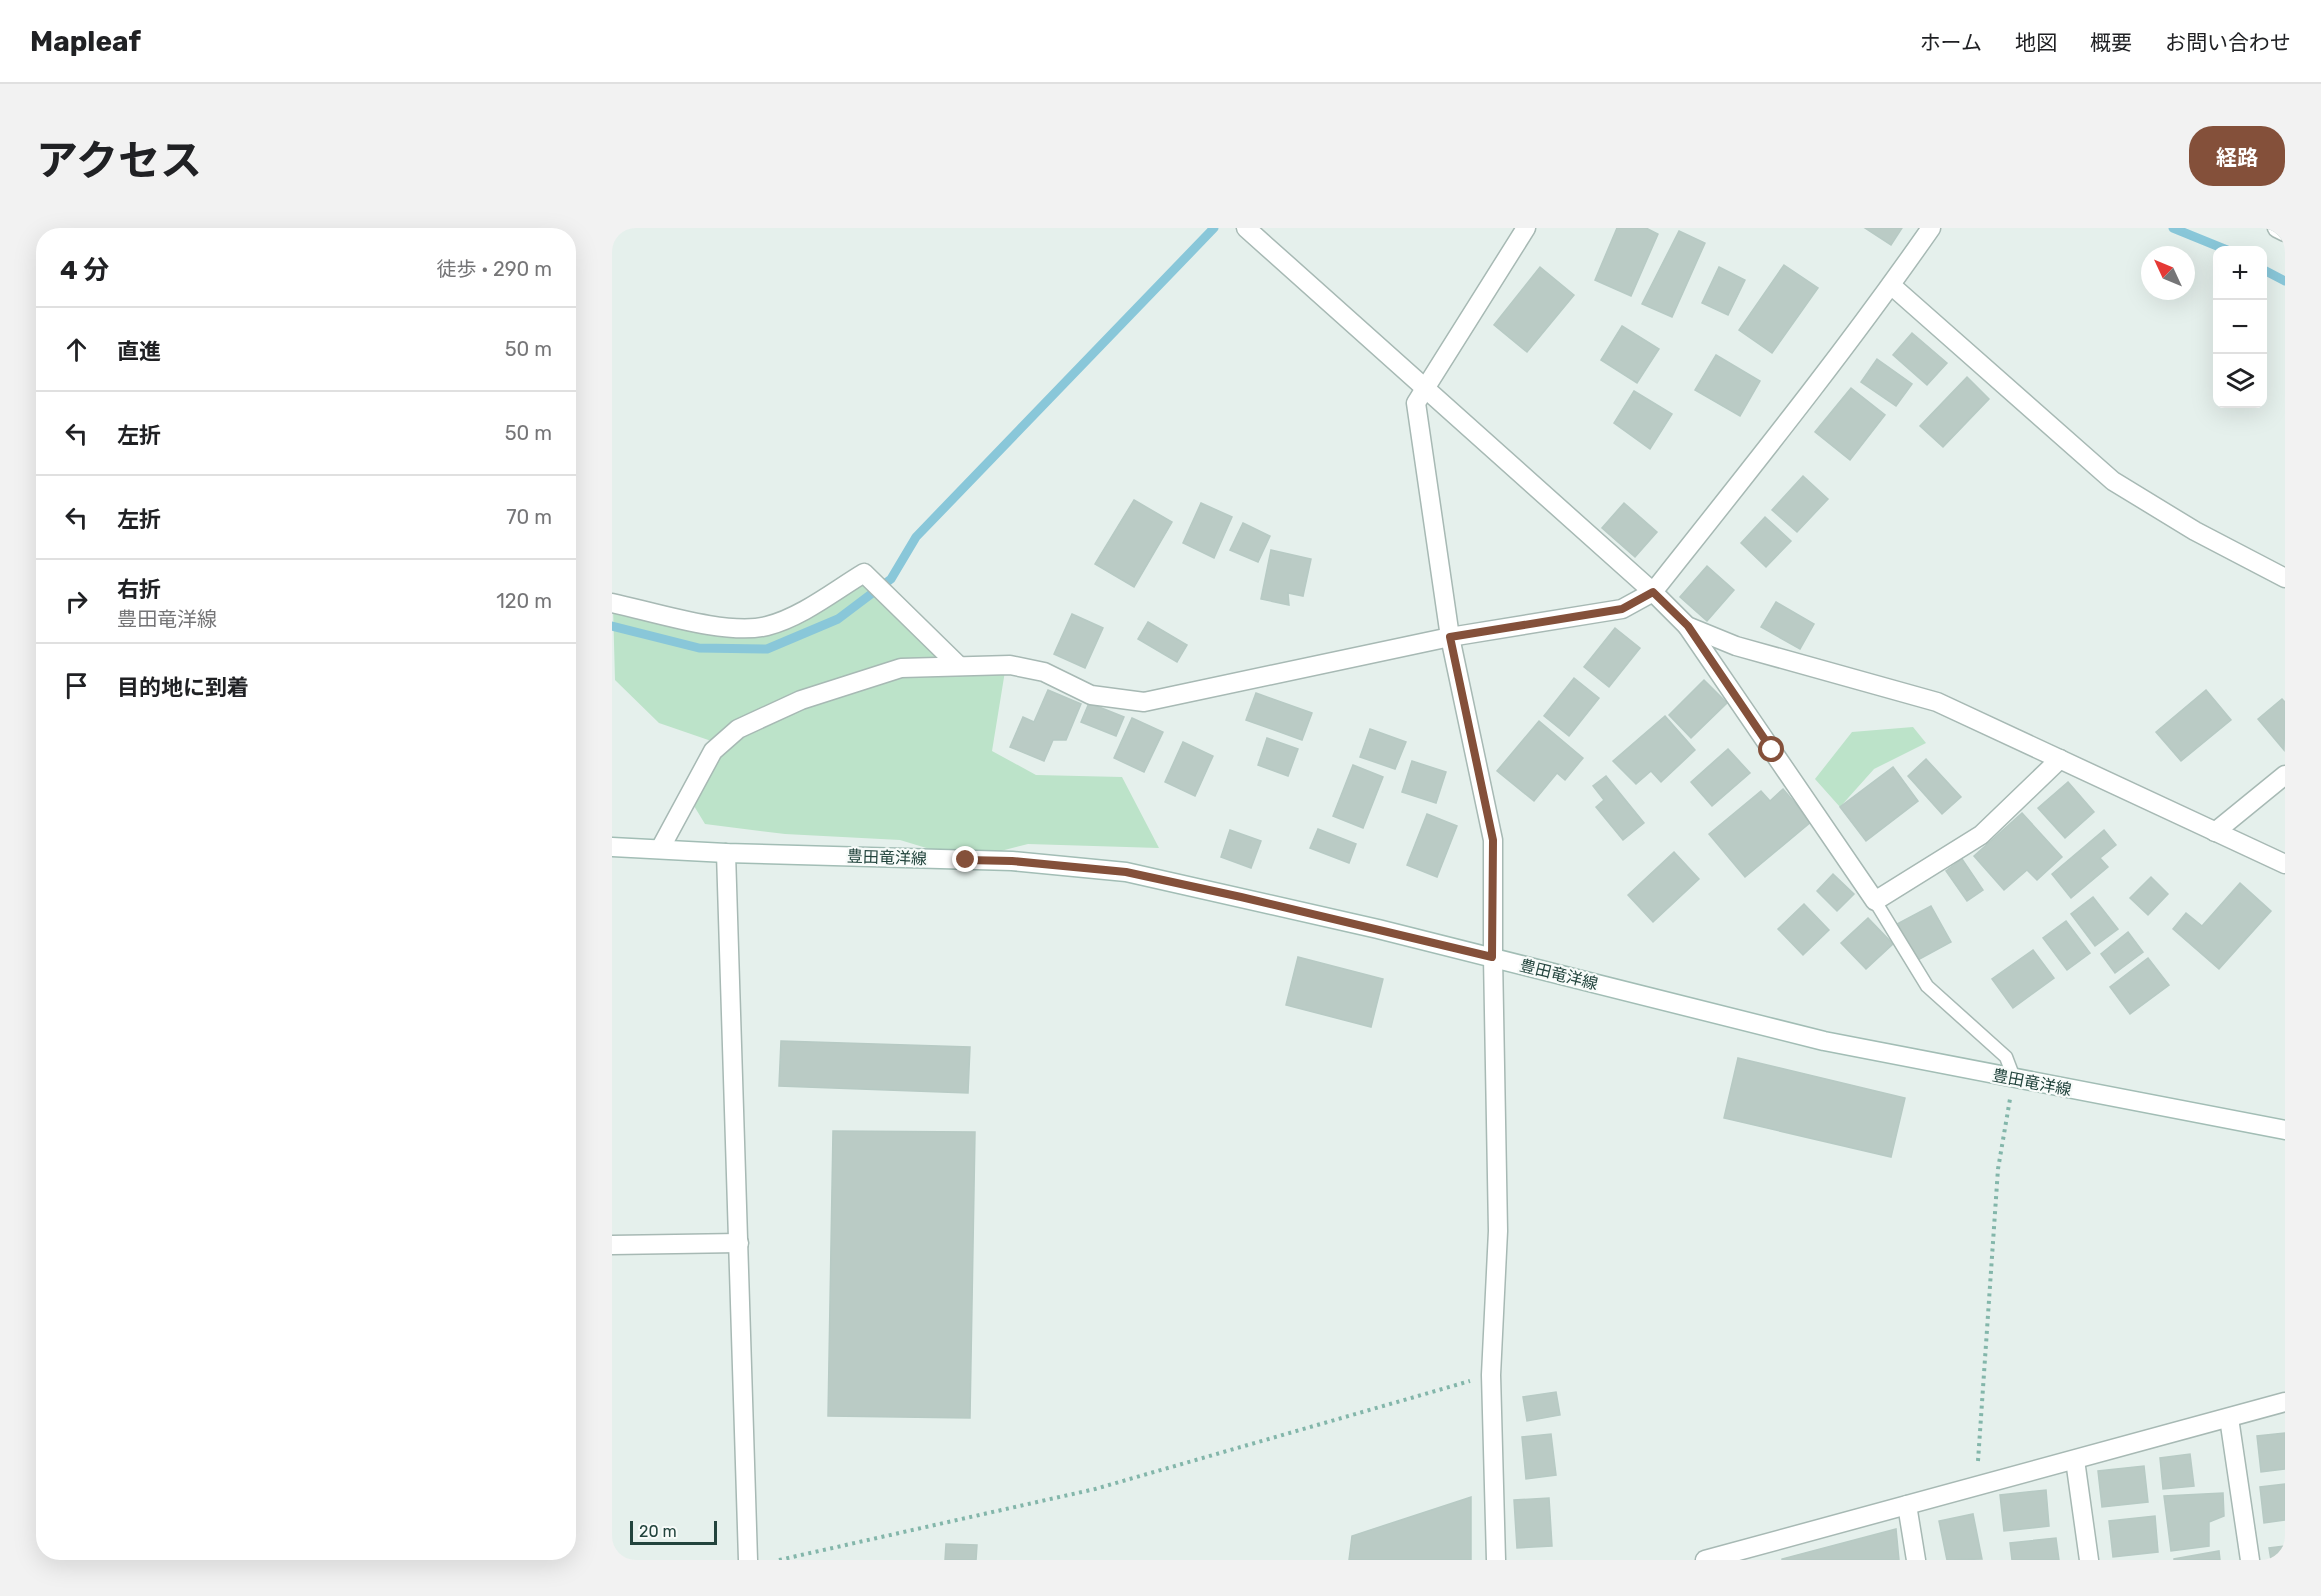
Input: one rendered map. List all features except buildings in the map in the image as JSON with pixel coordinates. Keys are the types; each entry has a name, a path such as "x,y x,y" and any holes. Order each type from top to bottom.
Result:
{"street":[{"path":"1246,228 1653,592 1688,626 1875,901 1981,835 2060,759"},
{"path":"1496,1560 1491,1375 1498,1231 1492,957 1493,840 1450,637 1416,403 1526,228"},
{"path":"660,849 713,751 738,729 801,700 901,668 1010,666 1044,672 1091,695 1144,702 1450,637 1622,609 1653,592 1794,414 1931,228"},
{"path":"2277,228 2285,232"},
{"path":"1891,285 2113,482 2195,531 2285,578"},
{"path":"612,603 730,629 766,626 796,614 864,573 959,666"},
{"path":"1688,626 1736,646 1937,702 2285,864"},
{"path":"2215,832 2285,776"},
{"name":"豊田竜洋線","path":"612,847 726,853 1012,861 1126,872 1492,957 1824,1041 2285,1130"},
{"path":"726,853 748,1560"},
{"path":"612,1245 739,1243"},
{"path":"1705,1560 2285,1402"},
{"path":"2229,1418 2250,1560"},
{"path":"2075,1460 2090,1560"},
{"path":"1907,1505 1916,1560"}],"lane":[{"path":"1875,901 1927,986 2006,1057 2014,1078"}],"path":[{"path":"1976,1486 1998,1168 2014,1078"},
{"path":"779,1560 1095,1489 1491,1375"}],"green space":[{"path":"855,578 959,666 1006,665 992,751 1036,775 1122,777 1159,848 1028,844 966,860 900,840 785,834 705,824 688,796 720,744 659,723 615,680 613,607 759,627"},
{"path":"1913,727 1926,743 1874,769 1840,807 1815,779 1852,732"}],"waterway":[{"path":"612,626 699,648 767,649 838,619 891,579 916,537 1214,228"},
{"path":"2173,228 2217,246"},
{"path":"2267,272 2285,281"}],"route":[{"path":"966,860 1012,861 1126,872 1492,957 1493,840 1450,637 1622,609 1653,592 1688,626 1772,750"}]}
